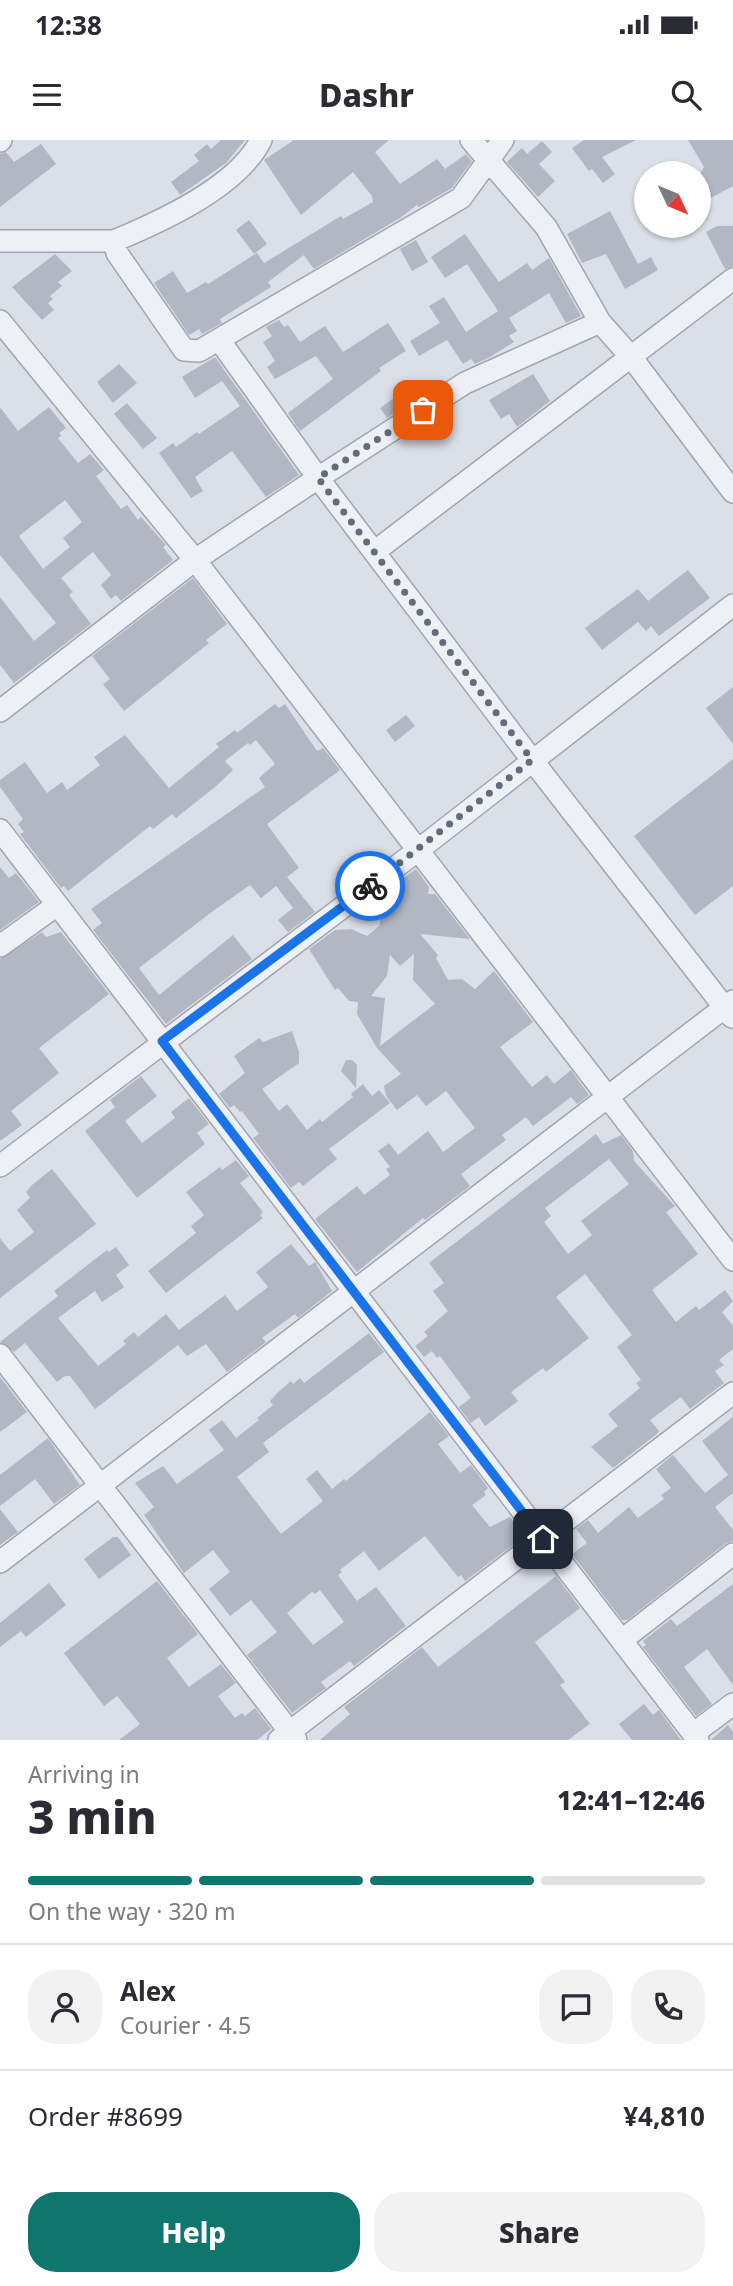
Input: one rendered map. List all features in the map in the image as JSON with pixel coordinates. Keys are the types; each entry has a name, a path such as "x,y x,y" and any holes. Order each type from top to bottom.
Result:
{"street":[{"path":"0,241 114,241 145,228 201,197 243,166 261,140"},
{"path":"471,140 546,227 600,322 632,358 733,492"},
{"path":"114,241 117,253 184,350 199,351 220,341 244,322 461,198 503,140"},
{"path":"374,552 733,279"},
{"path":"0,321 195,560 733,1260"},
{"path":"0,711 195,560 318,478 465,383 600,322"},
{"path":"0,1562 352,1290 730,1009 532,760 318,478 220,341"},
{"path":"0,1166 417,851 733,605"},
{"path":"0,830 696,1737 733,1704"},
{"path":"0,946 57,905"},
{"path":"0,1355 101,1485 289,1737 733,1393"},
{"path":"622,1640 733,1554"}],"building":[{"path":"221,140 245,140 226,163 180,195 171,182 199,161 194,155 207,144 211,149"},
{"path":"294,140 389,140 375,152 400,184 437,159 445,169 466,154 472,161 452,188 419,207 417,205 314,269 304,255 268,282 271,287 220,319 222,323 202,334 199,329 189,335 154,283 173,271 187,293 206,282 208,284 257,253 264,263 341,216 343,219 373,202 372,196 353,172 301,215 264,160"},
{"path":"584,140 636,140 602,157 615,174 603,183 592,169 589,171 572,148"},
{"path":"688,140 733,140 733,186 711,198 711,161 700,161"},
{"path":"542,141 552,152 539,164 555,181 538,197 507,162 522,148 527,154"},
{"path":"41,144 56,164 0,207 0,154 6,152 14,162"},
{"path":"610,211 638,264 651,257 658,270 625,289 606,254 582,263 567,234"},
{"path":"249,220 267,244 254,254 236,230"},
{"path":"717,226 733,226 733,266 725,269 709,238 711,229"},
{"path":"465,234 499,282 527,263 532,270 549,258 581,316 566,323 549,293 509,318 517,331 509,336 514,342 490,357 475,364 471,359 463,364 447,340 419,356 410,341 440,323 429,306 444,297 466,332 498,311 467,264 445,278 431,257"},
{"path":"416,240 428,262 412,271 400,249"},
{"path":"55,254 72,271 58,282 62,286 50,296 53,299 48,303 54,310 42,320 12,287"},
{"path":"279,320 284,327 288,325 300,342 325,326 343,352 388,323 406,351 379,368 381,371 300,431 288,413 333,379 316,356 275,379 267,367 275,361 263,342 272,336 266,327"},
{"path":"215,357 299,475 266,497 232,451 195,477 203,491 191,498 159,453 173,443 176,447 197,432 199,434 240,406 222,381 195,398 182,377"},
{"path":"119,364 137,383 113,403 97,382"},
{"path":"533,374 550,401 517,427 509,414 501,419 489,400"},
{"path":"394,398 401,409 387,418 380,408"},
{"path":"127,403 157,438 143,449 114,414"},
{"path":"0,407 18,431 49,407 66,428 59,433 61,436 58,438 78,463 90,454 104,470 96,476 121,509 127,505 138,520 141,517 166,545 163,547 173,560 121,601 116,595 111,599 101,585 111,575 93,552 61,578 73,592 69,595 91,624 14,683 0,665 0,597 34,641 56,623 0,555","holes":["65,500 82,522 63,538 70,547 43,569 19,536"]},
{"path":"688,570 710,598 659,636 651,626 646,631 638,622 602,650 585,628 638,589 648,601"},
{"path":"193,578 227,624 206,640 209,643 124,711 103,684 110,679 92,656"},
{"path":"733,687 733,744 706,708"},
{"path":"275,704 279,708 285,704 317,751 323,748 340,770 267,824 299,868 287,877 315,912 288,932 278,920 293,908 276,886 261,898 250,885 213,911 139,968 159,995 233,935 252,959 166,1024 93,930 102,923 91,909 265,787 259,778 275,764 256,740 250,745 248,743 225,761 233,770 215,787 176,818 172,814 153,829 150,826 68,891 64,886 61,888 20,834 24,832 18,824 23,819 0,787 0,780 25,762 47,793 62,782 67,790 100,765 94,757 125,735 169,788 219,747 216,744 235,730 237,733"},
{"path":"406,715 415,726 395,742 386,730"},
{"path":"733,759 733,886 695,915 634,836"},
{"path":"0,867 9,878 16,873 39,902 0,930"},
{"path":"416,869 429,887 428,894 435,894 470,939 420,934 438,955 436,958 448,980 462,979 475,989 494,971 533,1022 500,1047 532,1087 547,1075 554,1084 571,1070 589,1095 577,1104 571,1097 533,1126 526,1117 502,1135 506,1140 461,1174 470,1186 425,1220 423,1218 357,1272 315,1219 357,1186 364,1195 390,1175 386,1169 390,1167 378,1151 389,1143 398,1155 428,1131 443,1152 475,1128 446,1091 426,1106 417,1095 397,1110 386,1096 384,1086 401,1074 377,1048 357,1014 358,1002 349,1001 338,988 335,990 309,949 335,930 351,929 367,936 379,926 387,890","holes":["414,954 413,980 435,1004 380,1046 385,998 371,996 387,976 390,955 400,966"]},
{"path":"42,932 46,937 61,932 109,994 39,1048 59,1073 11,1111 22,1125 0,1141 0,959"},
{"path":"292,1031 299,1052 299,1063 262,1089 279,1111 287,1104 307,1130 320,1119 322,1122 353,1097 351,1094 363,1084 372,1096 379,1090 390,1103 329,1149 337,1159 303,1186 299,1182 291,1188 253,1138 259,1134 242,1111 234,1105 230,1108 219,1094 245,1073 234,1056 259,1038 263,1042"},
{"path":"346,1060 352,1060 357,1065 356,1088 341,1071"},
{"path":"141,1076 157,1096 125,1121 142,1143 175,1118 171,1112 189,1098 209,1124 197,1133 205,1144 137,1198 85,1131 115,1107 110,1100"},
{"path":"596,1134 603,1144 621,1135 633,1151 634,1161 675,1206 666,1212 698,1254 652,1290 676,1322 696,1306 699,1310 725,1290 733,1301 722,1312 733,1326 733,1349 719,1360 724,1365 715,1371 724,1383 690,1409 681,1397 650,1420 659,1431 657,1434 613,1468 591,1447 618,1426 608,1414 640,1388 636,1383 641,1380 617,1347 632,1335 585,1274 556,1297 589,1338 546,1372 543,1368 511,1392 518,1401 485,1426 479,1417 471,1423 459,1407 471,1398 440,1356 437,1358 432,1351 424,1357 415,1346 428,1336 424,1332 448,1311 433,1291 444,1283 429,1263","holes":["609,1159 629,1184 581,1221 592,1235 568,1254 544,1222 551,1216 545,1208"]},
{"path":"236,1160 249,1176 240,1183 263,1212 260,1215 263,1218 166,1293 148,1271 196,1233 191,1226 204,1215 186,1192 220,1167 222,1170"},
{"path":"52,1169 96,1224 0,1298 0,1238 10,1251 34,1232 17,1210 30,1198 26,1192"},
{"path":"291,1244 309,1266 315,1262 332,1291 298,1318 295,1314 262,1338 266,1342 227,1372 206,1344 187,1356 178,1345 95,1409 70,1376 57,1382 25,1343 14,1352 0,1342 58,1296 54,1291 107,1250 109,1252 116,1247 129,1265 116,1275 124,1287 102,1302 95,1291 58,1318 98,1366 126,1344 123,1341 134,1332 138,1337 166,1314 179,1330 225,1295 237,1311 268,1287 256,1272"},
{"path":"369,1333 384,1352 263,1443 269,1452 237,1477 281,1534 323,1501 306,1479 317,1470 332,1489 344,1479 346,1481 430,1412 449,1436 438,1444 460,1473 471,1465 488,1488 484,1492 486,1495 472,1505 490,1527 510,1517 525,1536 465,1581 461,1575 458,1577 425,1536 379,1571 364,1551 340,1570 342,1572 338,1575 357,1601 376,1587 406,1626 354,1666 350,1661 321,1682 326,1688 292,1713 247,1655 277,1632 251,1600 230,1616 209,1589 230,1572 213,1550 184,1573 144,1515 154,1507 135,1483 163,1466 177,1484 224,1450 209,1430 222,1420 236,1438 259,1420 257,1418 273,1405 270,1401 291,1381 293,1384 300,1378 304,1383","holes":["320,1590 344,1622 313,1645 287,1613 312,1592 315,1594"]},
{"path":"0,1377 27,1412 0,1432"},
{"path":"733,1417 733,1493 715,1507 733,1530 733,1541 725,1544 627,1620 622,1620 572,1554 587,1543 576,1529 588,1520 598,1533 629,1507 638,1518 664,1499 661,1495 671,1488 656,1469 673,1455 705,1493 728,1475 702,1441"},
{"path":"48,1438 80,1485 54,1504 35,1479 0,1506 0,1475"},
{"path":"0,1509 18,1532 0,1545"},
{"path":"113,1537 118,1537 131,1555 99,1579 84,1559"},
{"path":"556,1576 580,1608 535,1642 565,1682 560,1685 590,1724 568,1740 320,1740 350,1714 344,1707 422,1647 438,1667"},
{"path":"157,1581 198,1634 167,1658 189,1687 221,1664 236,1683 218,1696 235,1718 242,1713 245,1716 255,1708 271,1729 257,1740 119,1740 140,1724 117,1696 104,1706 64,1653"},
{"path":"49,1583 66,1605 26,1637 21,1631 0,1647 0,1623"},
{"path":"733,1584 733,1685 707,1649 684,1667 712,1704 696,1716 643,1647 646,1645 643,1641 671,1619 677,1626"},
{"path":"644,1704 653,1715 659,1710 681,1740 632,1740 619,1724"},
{"path":"728,1725 733,1732 733,1740 711,1740"}],"way so far":[{"path":"370,886 532,760 318,478 423,410"}],"route":[{"path":"370,886 162,1041 543,1539"}]}
